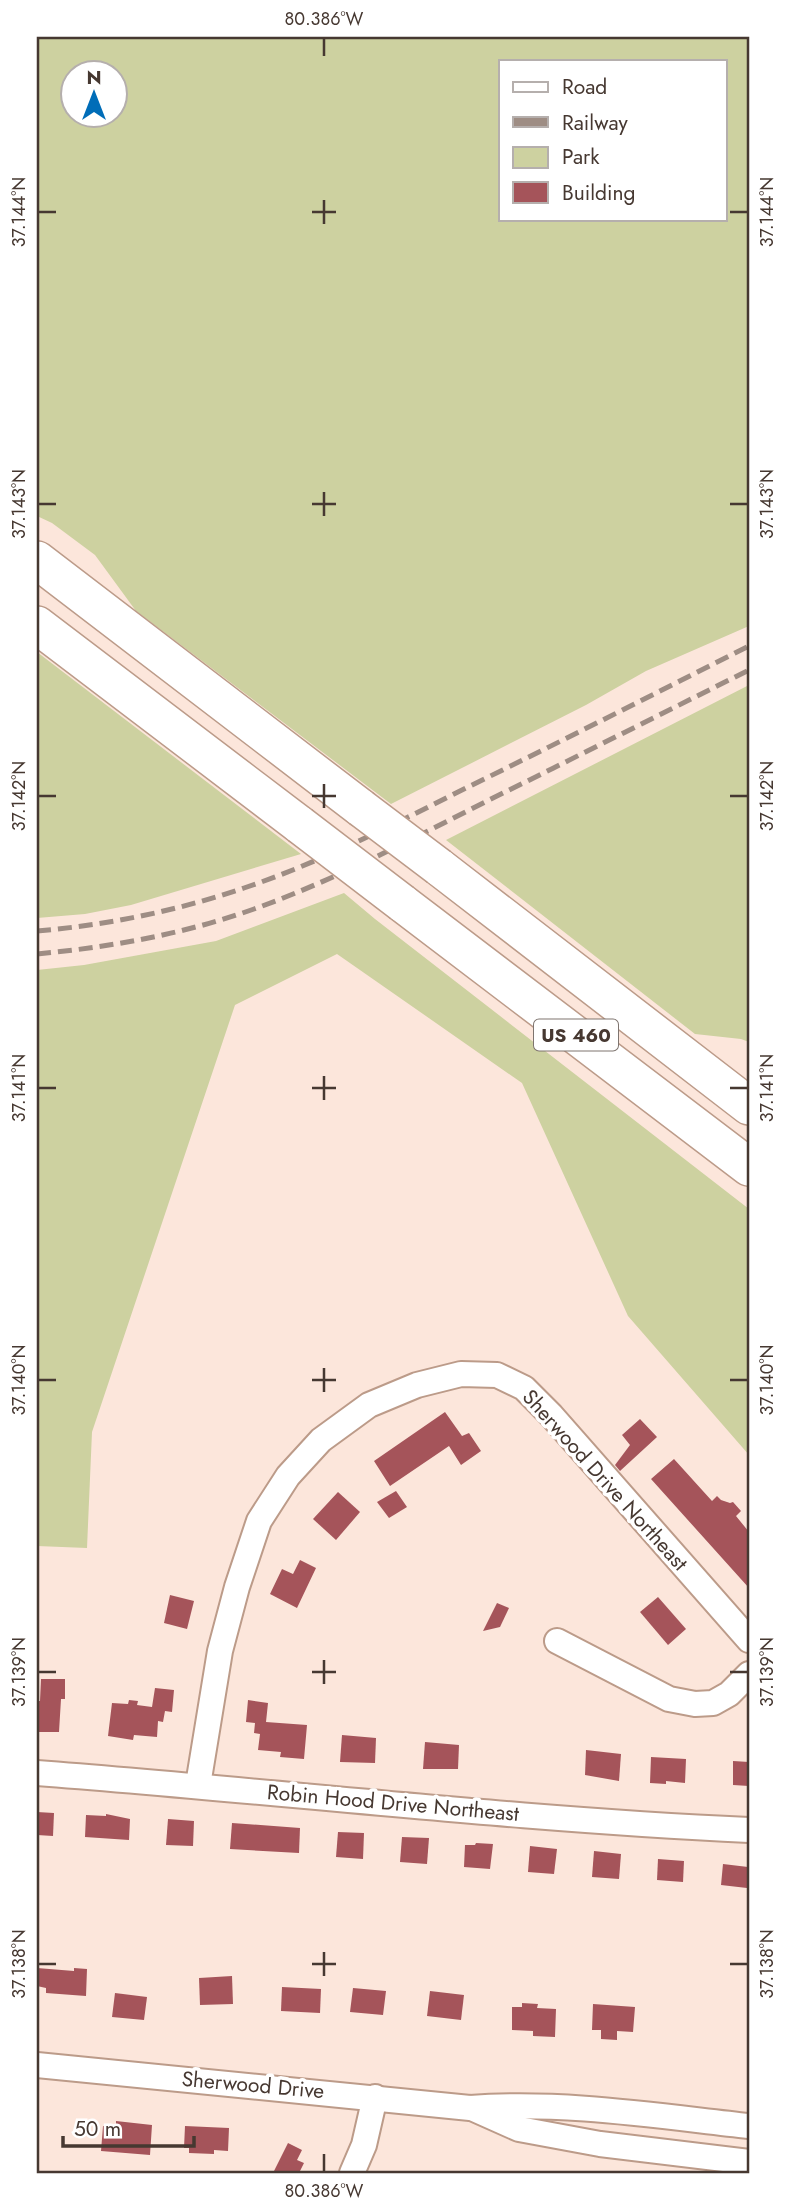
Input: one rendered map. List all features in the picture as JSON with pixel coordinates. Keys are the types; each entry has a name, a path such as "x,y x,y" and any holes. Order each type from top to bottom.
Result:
{"highway":[{"name":"US 460","path":"37,560 749,1106"},
{"name":"US 460","path":"37,625 749,1167"}],"street":[{"name":"Sherwood Drive Northeast","path":"198,1785 219,1651 259,1521 288,1476 321,1440 369,1405 417,1385 461,1374 496,1375 524,1388 551,1415 749,1640"},
{"path":"557,1641 669,1699 695,1704 713,1703 729,1694 749,1674"},
{"name":"Robin Hood Drive Northeast","path":"37,1773 495,1812 749,1830"},
{"name":"Sherwood Drive","path":"37,2065 470,2108 517,2104 749,2126"},
{"path":"352,2173 364,2145 375,2097"},
{"name":"Sherwood Drive","path":"470,2108 519,2129 600,2144 749,2162"}],"green space":[{"path":"37,37 749,37 749,626 646,671 586,705 391,804 136,611 95,555 52,523 37,516"},
{"path":"37,652 301,854 131,905 85,914 37,918"},
{"path":"749,685 749,1042 695,1034 446,840"},
{"path":"344,893 749,1209 749,1455 628,1316 522,1083 337,954 235,1005 92,1432 87,1548 37,1546 37,970 84,965 216,941"}],"building":[{"path":"445,1412 462,1436 469,1433 481,1451 461,1465 449,1446 390,1486 374,1461"},
{"path":"640,1419 657,1437 620,1471 615,1465 630,1445 622,1435"},
{"path":"674,1459 712,1501 717,1496 721,1500 733,1502 741,1511 736,1516 749,1532 749,1588 651,1479"},
{"path":"396,1491 407,1507 389,1518 377,1502"},
{"path":"338,1492 360,1512 336,1540 313,1519"},
{"path":"300,1560 316,1568 297,1608 270,1594 282,1569 293,1574"},
{"path":"170,1595 194,1601 187,1629 164,1623"},
{"path":"658,1597 686,1629 668,1645 640,1612"},
{"path":"497,1603 509,1608 500,1627 483,1631"},
{"path":"41,1679 65,1679 65,1699 61,1699 59,1732 37,1732 37,1701 40,1701"},
{"path":"155,1688 174,1690 172,1712 165,1711 163,1722 158,1721 157,1737 134,1735 133,1740 108,1736 112,1703 128,1704 129,1700 138,1701 137,1705 152,1707"},
{"path":"248,1700 268,1703 266,1722 307,1725 304,1759 280,1757 281,1752 258,1750 260,1734 254,1733 255,1723 246,1722"},
{"path":"342,1735 376,1738 375,1763 340,1762"},
{"path":"425,1742 459,1745 458,1769 423,1769"},
{"path":"586,1750 621,1754 619,1781 585,1775"},
{"path":"651,1757 686,1759 685,1783 650,1783"},
{"path":"733,1761 749,1762 749,1786 733,1785"},
{"path":"37,1812 54,1813 53,1836 37,1835"},
{"path":"106,1814 130,1819 129,1840 85,1837 86,1815"},
{"path":"168,1819 194,1821 193,1846 166,1845"},
{"path":"232,1823 300,1828 299,1853 230,1849"},
{"path":"338,1832 364,1833 363,1859 336,1857"},
{"path":"402,1837 429,1838 427,1864 400,1862"},
{"path":"493,1844 490,1869 464,1867 465,1845"},
{"path":"530,1846 557,1849 554,1874 528,1872"},
{"path":"594,1851 621,1854 619,1879 592,1877"},
{"path":"658,1859 684,1861 683,1882 657,1880"},
{"path":"723,1864 748,1867 747,1888 721,1885"},
{"path":"37,1968 74,1971 74,1968 87,1969 86,1996 46,1993 46,1988 37,1986"},
{"path":"232,1976 233,2004 200,2005 199,1978"},
{"path":"282,1987 321,1989 320,2013 281,2011"},
{"path":"353,1988 386,1991 383,2015 350,2012"},
{"path":"430,1991 464,1995 461,2020 427,2016"},
{"path":"115,1993 147,1997 144,2020 112,2017"},
{"path":"522,2003 538,2004 537,2008 556,2009 555,2037 533,2036 533,2031 512,2030 512,2007 522,2007"},
{"path":"593,2004 635,2007 633,2032 617,2031 617,2040 601,2039 601,2030 592,2030"},
{"path":"116,2121 152,2125 150,2155 101,2151 103,2126 116,2127"},
{"path":"185,2126 229,2128 228,2151 214,2150 214,2154 189,2153 189,2148 184,2148"},
{"path":"288,2143 302,2150 297,2160 304,2163 299,2173 273,2173"}],"railway":[{"path":"37,931 116,921 167,910 273,878 387,828 749,646"},
{"path":"37,954 92,948 174,932 228,918 284,898 402,844 749,670"}]}
